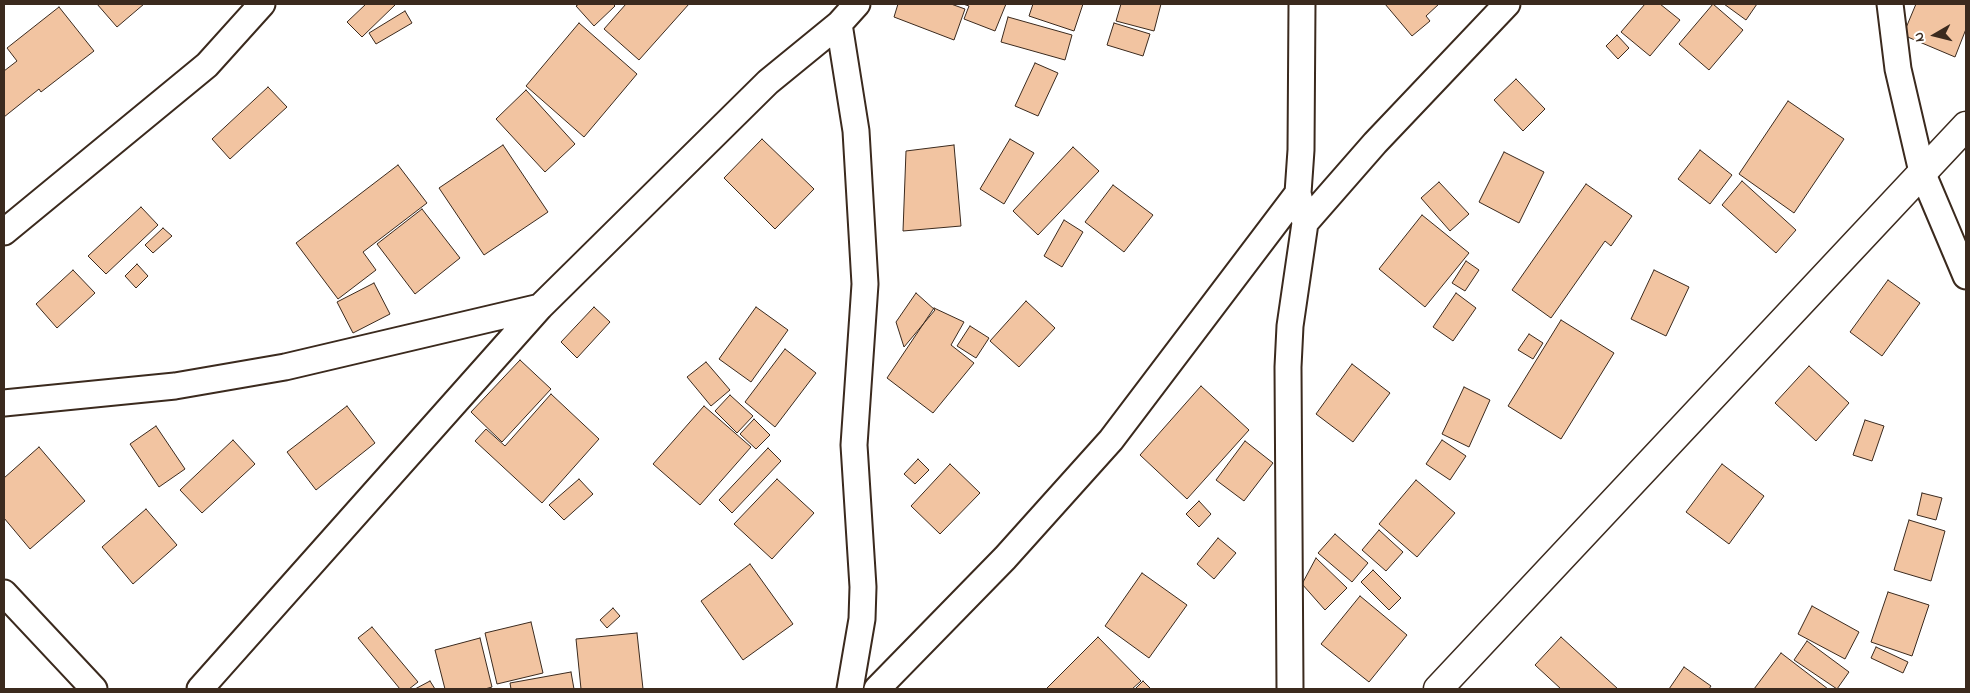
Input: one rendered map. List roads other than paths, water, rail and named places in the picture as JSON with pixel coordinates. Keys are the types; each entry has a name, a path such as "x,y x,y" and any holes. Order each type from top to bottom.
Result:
{"main road":[{"path":"1438,689 1922,172 1963,135"}],"street":[{"path":"4,232 208,65 262,4"},
{"path":"200,689 540,307 768,82 839,24 857,4"},
{"path":"1290,689 1288,367 1290,326 1304,222 1298,193 1301,150 1302,4"},
{"path":"1304,222 1375,143 1507,4"},
{"path":"1890,4 1898,69 1922,172 1966,276"},
{"path":"839,24 856,132 865,284 854,445 863,587 862,619 850,689"},
{"path":"877,689 1005,558 1110,440 1298,193"},
{"path":"4,403 175,386 285,367 540,307"},
{"path":"4,593 94,689"}]}
